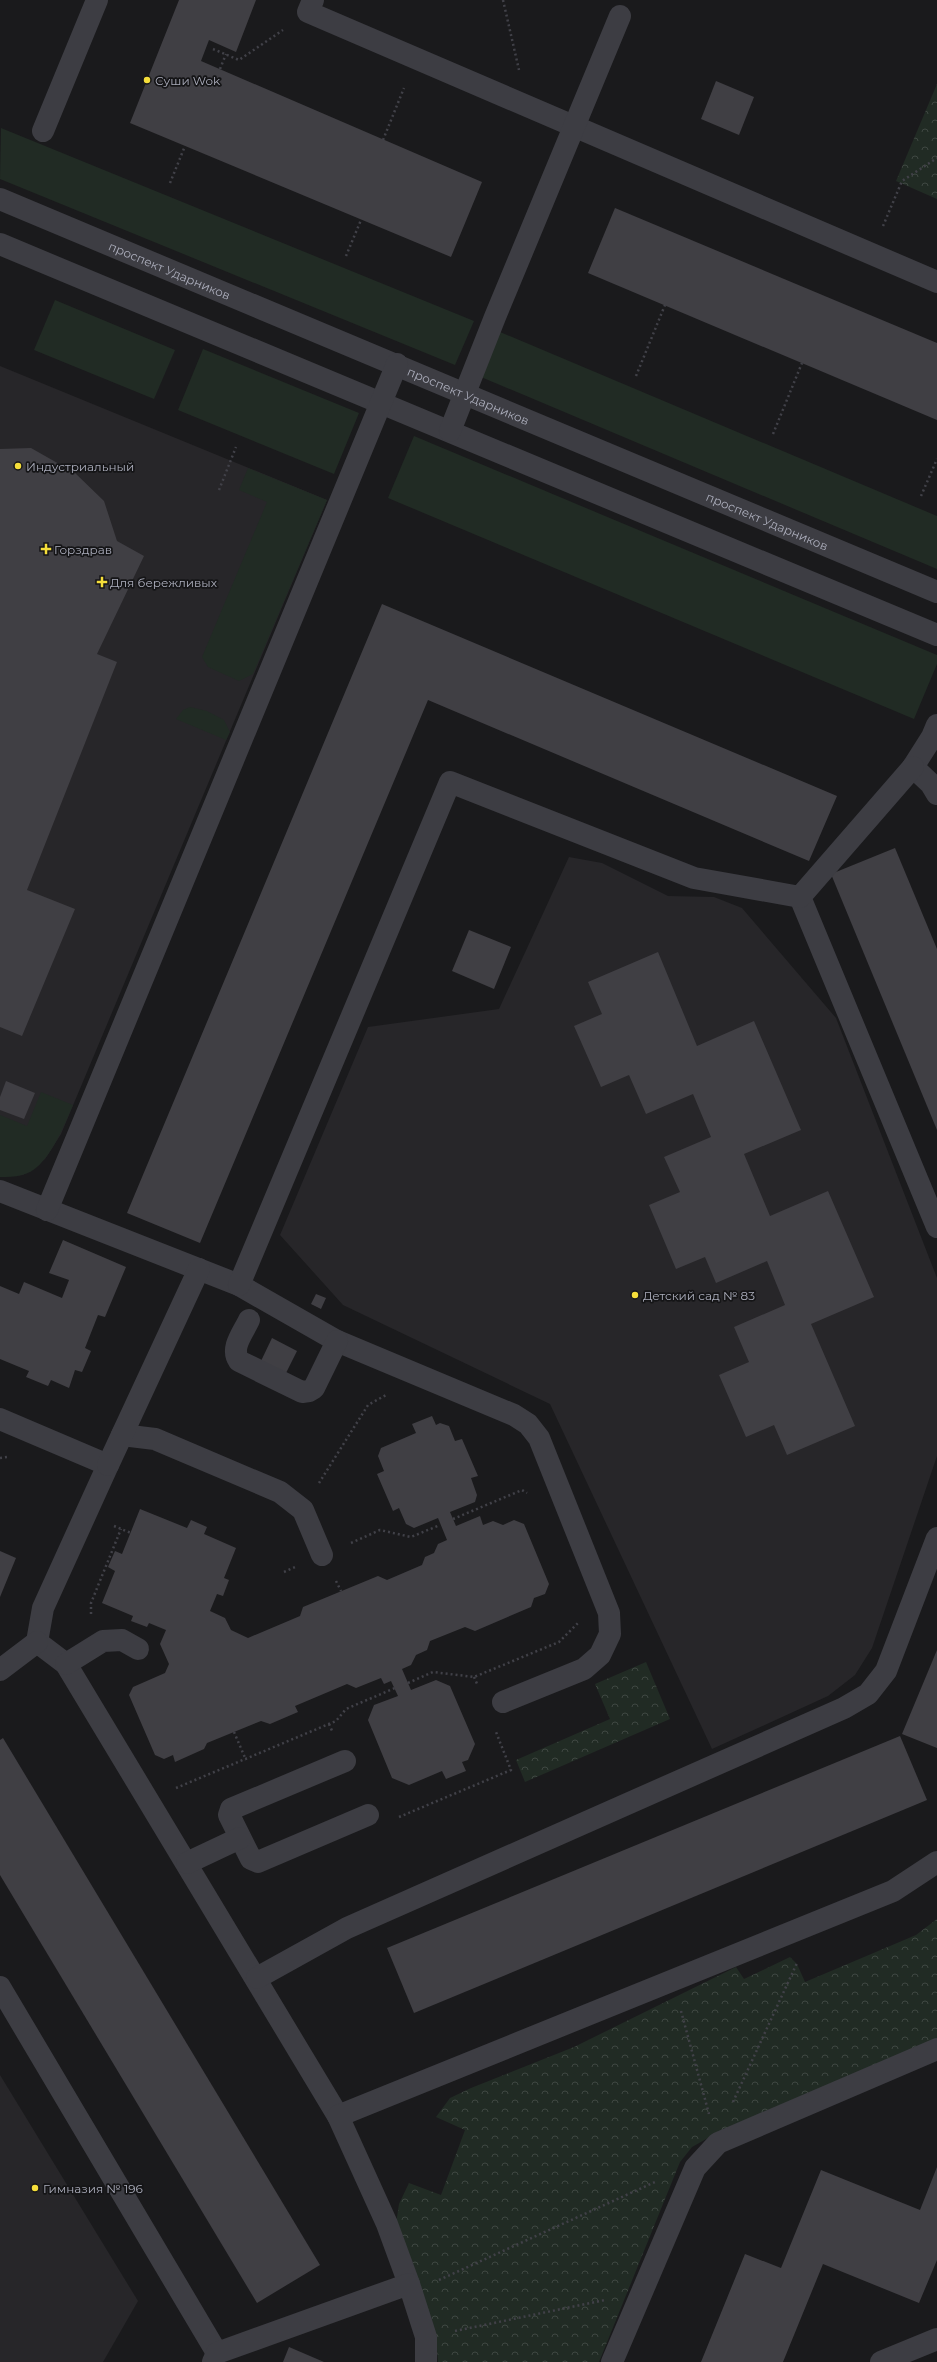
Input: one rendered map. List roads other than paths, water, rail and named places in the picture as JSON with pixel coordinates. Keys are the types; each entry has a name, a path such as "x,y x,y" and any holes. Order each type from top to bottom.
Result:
{"street":[{"path":"42,131 97,0"},
{"path":"311,6 416,59 937,282"},
{"path":"450,432 620,16"},
{"name":"проспект Ударников","path":"0,199 397,364 937,592"},
{"path":"0,244 937,635"},
{"path":"47,1210 382,404 397,364"},
{"path":"800,897 913,767 932,737 937,725"},
{"path":"913,767 931,784 937,794"},
{"path":"239,1285 450,782 694,878 800,897"},
{"path":"800,897 937,1227"},
{"path":"0,1191 239,1285 337,1341 514,1415 528,1424 539,1438 599,1587 609,1613 610,1634 600,1655 584,1669 503,1702"},
{"path":"0,1670 37,1642 43,1608 198,1269"},
{"path":"249,1320 235,1348 235,1355 239,1361 302,1392 314,1388 337,1341"},
{"path":"0,1419 108,1465"},
{"path":"122,1435 155,1440 280,1492 303,1510 322,1555"},
{"path":"257,1978 347,1928 844,1708 868,1694 886,1672 937,1538"},
{"path":"66,1664 103,1641 122,1640 138,1649"},
{"path":"37,1642 66,1664 257,1978 338,2116 387,2224 409,2284 426,2337 426,2362"},
{"path":"345,1761 231,1809 229,1815 251,1859 258,1862 368,1815"},
{"path":"187,1863 240,1838"},
{"path":"338,2116 893,1891 937,1862"},
{"path":"0,1987 215,2357 409,2284"},
{"path":"612,2362 694,2168 718,2143 937,2049"},
{"path":"881,2362 937,2339"}],"place":[{"name":"Суши Wok","path":"147,80"},
{"name":"Индустриальный","path":"18,466"},
{"name":"Горздрав","path":"46,549"},
{"name":"Для бережливых","path":"102,582"},
{"name":"Детский сад № 83","path":"635,1295"},
{"name":"Гимназия № 196","path":"35,2188"}]}
